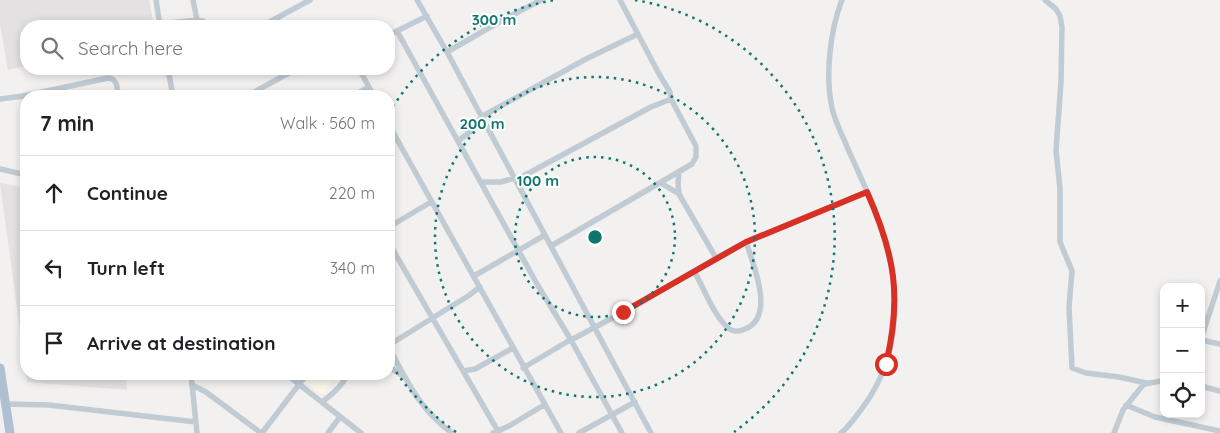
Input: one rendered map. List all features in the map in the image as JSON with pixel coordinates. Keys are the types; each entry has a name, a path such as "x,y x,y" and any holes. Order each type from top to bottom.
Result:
{"main road":[{"path":"0,368 10,433"}],"street":[{"path":"156,0 159,20"},
{"path":"193,0 197,20"},
{"path":"273,20 310,0"},
{"path":"418,0 651,433"},
{"path":"447,52 541,0"},
{"path":"551,246 692,164 696,156 697,149 671,99 670,92 620,0"},
{"path":"841,433 847,431 868,400 882,373 886,364 894,322 894,277 890,253 879,220 838,126 830,98 831,49 835,21 842,0"},
{"path":"1045,0 1056,9 1060,16 1062,27 1061,82 1056,150 1060,190 1060,242 1072,271 1069,307 1072,368 1086,373 1160,385"},
{"path":"427,16 397,31 622,433"},
{"path":"458,141 471,131 481,117 586,59 638,34"},
{"path":"169,75 172,90"},
{"path":"258,90 285,75"},
{"path":"362,75 370,90"},
{"path":"51,90 112,78 116,82 117,90"},
{"path":"363,90 368,87"},
{"path":"0,99 20,96"},
{"path":"481,182 500,182 516,179 651,107 671,99"},
{"path":"395,136 561,433"},
{"path":"0,169 20,174"},
{"path":"679,172 679,194 716,258"},
{"path":"661,182 679,194"},
{"path":"523,368 746,242 867,192"},
{"path":"395,223 431,202"},
{"path":"474,276 545,235"},
{"path":"694,271 715,311 729,329 737,331 752,326 757,321 761,311 760,290 746,242"},
{"path":"395,254 497,432 544,405"},
{"path":"1205,328 1220,281"},
{"path":"395,342 480,287"},
{"path":"1205,340 1220,344"},
{"path":"463,371 476,369 513,348"},
{"path":"395,359 403,376 427,412 452,433"},
{"path":"395,371 403,376"},
{"path":"192,380 197,433"},
{"path":"294,380 361,433"},
{"path":"192,384 206,392 261,433 302,380"},
{"path":"322,402 336,391 345,380"},
{"path":"1114,433 1126,405 1149,383 1160,381"},
{"path":"1205,387 1220,391"},
{"path":"579,433 635,402"},
{"path":"5,404 70,407 196,422"},
{"path":"1126,405 1155,417 1220,431"},
{"path":"328,433 340,417"}],"shaded area":[{"path":"0,0 149,0 153,20 20,20 20,67 8,70 0,24"},
{"path":"0,183 20,187 20,330"},
{"path":"27,380 126,380 127,390 27,382"},
{"path":"302,380 332,380 322,394"}],"route":[{"path":"623,312 746,242 867,192 890,253 894,277 894,322 886,364"}]}
